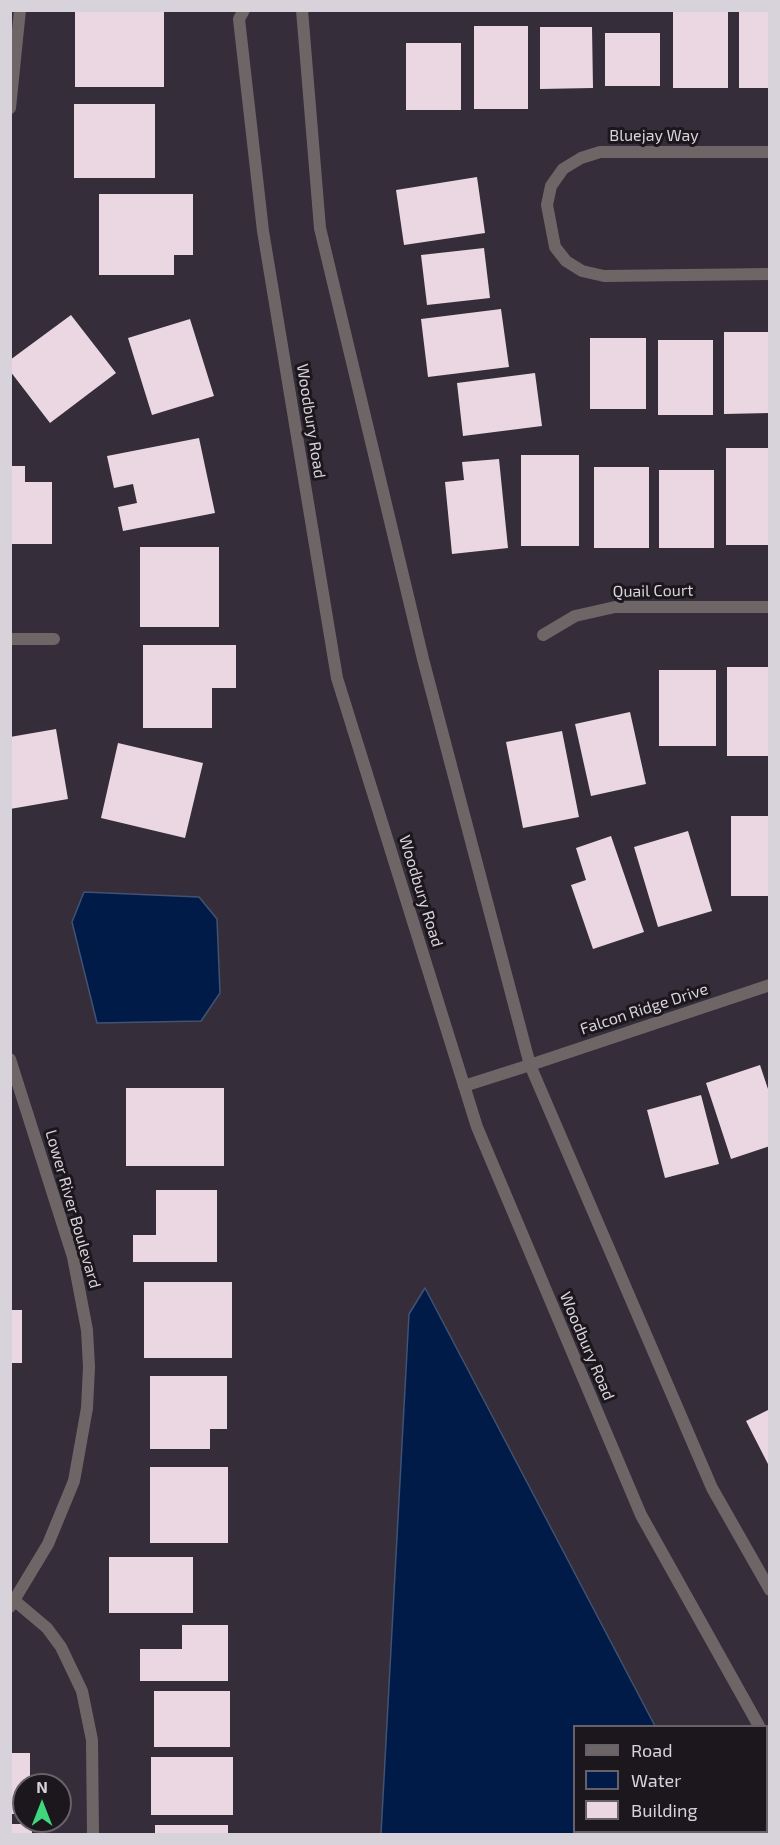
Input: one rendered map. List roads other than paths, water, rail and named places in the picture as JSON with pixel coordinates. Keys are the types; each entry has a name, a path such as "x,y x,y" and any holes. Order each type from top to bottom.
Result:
{"street":[{"path":"10,108 20,10"},
{"name":"Woodbury Road","path":"244,10 239,19 263,231 337,678 477,1127 641,1515 758,1725"},
{"path":"302,10 320,228 423,659 530,1065 712,1488 770,1590"},
{"name":"Bluejay Way","path":"770,152 600,152 581,158 563,169 551,186 547,205 555,246 566,261 582,271 604,276 770,274"},
{"name":"Quail Court","path":"543,634 575,616 615,607 770,607"},
{"path":"10,639 54,639"},
{"name":"Falcon Ridge Drive","path":"464,1086 770,985"},
{"name":"Lower River Boulevard","path":"10,1059 73,1257 87,1330 89,1367 87,1408 74,1481 48,1544 13,1604"},
{"path":"13,1604 47,1628 61,1647 82,1691 92,1740 93,1834"}],"water":[{"path":"84,892 199,897 217,919 220,993 201,1021 97,1023 72,922"},
{"path":"425,1288 654,1725 573,1725 573,1833 711,1834 381,1834 409,1314"}]}
